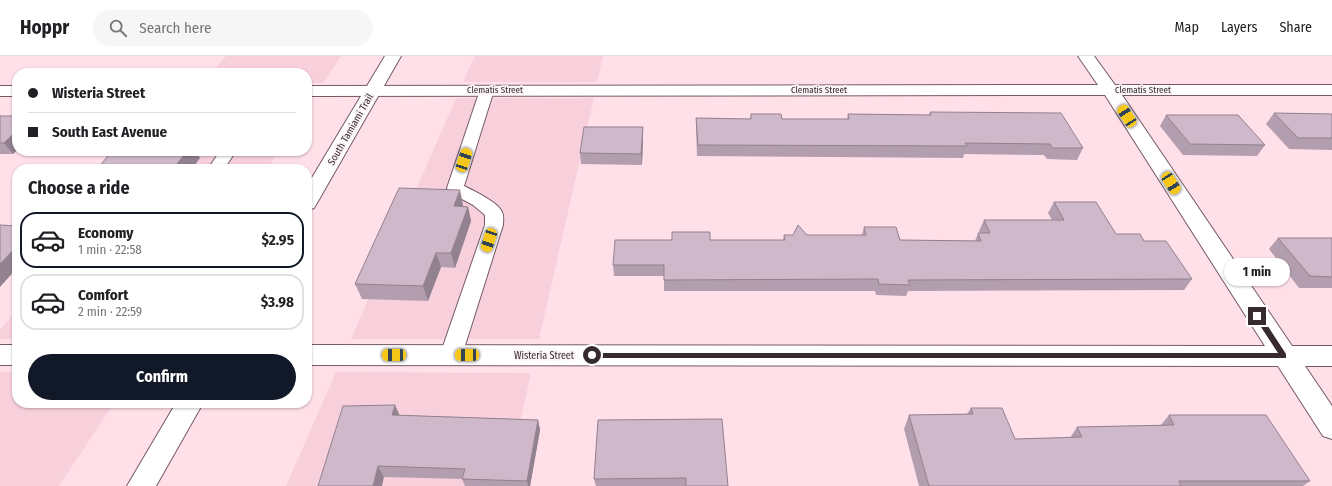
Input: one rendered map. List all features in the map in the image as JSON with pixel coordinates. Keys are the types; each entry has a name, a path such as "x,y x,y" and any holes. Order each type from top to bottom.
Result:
{"street":[{"name":"South Tamiami Trail","path":"312,194 393,56"},
{"path":"1086,56 1110,90 1283,356 1332,428"},
{"name":"Clematis Street","path":"312,90 1332,90"},
{"path":"0,91 12,91"},
{"path":"0,355 12,355"},
{"name":"Wisteria Street","path":"312,355 1332,356"},
{"path":"141,486 187,408"}],"lane":[{"path":"451,355 494,225 494,213 480,201 455,188 487,90"}],"shaded area":[{"path":"226,56 341,56 323,83 312,83 312,68 216,68"},
{"path":"475,56 603,56 597,82 463,82"},
{"path":"456,98 594,98 539,339 351,339"},
{"path":"144,156 276,156 270,164 137,164"},
{"path":"12,316 12,339 0,339 0,330"},
{"path":"0,372 12,372 12,408 111,408 59,486 0,486"},
{"path":"336,372 531,373 506,486 286,486"}],"building":[{"path":"930,112 1061,113 1083,148 1052,148 1050,144 965,143 967,146 698,145 696,118 751,119 751,114 781,114 782,119 849,119 848,114 931,115"},
{"path":"1274,113 1332,114 1332,138 1298,138"},
{"path":"1166,115 1238,115 1265,145 1190,144"},
{"path":"0,116 12,116 12,135 4,143 0,143"},
{"path":"584,127 643,127 641,154 580,153"},
{"path":"108,156 183,156 177,164 101,164"},
{"path":"399,188 460,190 454,206 468,207 451,253 436,253 423,286 355,284"},
{"path":"1054,202 1096,202 1116,234 1140,234 1144,241 1166,241 1192,279 908,280 910,285 879,284 878,279 664,280 664,265 613,265 615,240 672,240 672,232 710,232 710,240 785,240 784,235 793,235 798,225 807,235 866,235 864,227 896,227 900,240 981,241 978,233 990,233 984,220 1064,220"},
{"path":"0,225 12,226 12,251 0,264"},
{"path":"1278,238 1332,238 1332,277 1310,276"},
{"path":"395,405 392,415 538,420 527,481 462,479 465,469 378,466 373,486 318,486 343,406"},
{"path":"971,408 1002,408 1015,439 1082,437 1077,427 1174,425 1169,415 1266,415 1310,481 1179,481 1181,486 929,486 909,415 973,414"},
{"path":"722,419 728,486 686,486 686,478 594,479 598,420"}],"route":[{"path":"592,355 1283,356 1257,316"}]}
